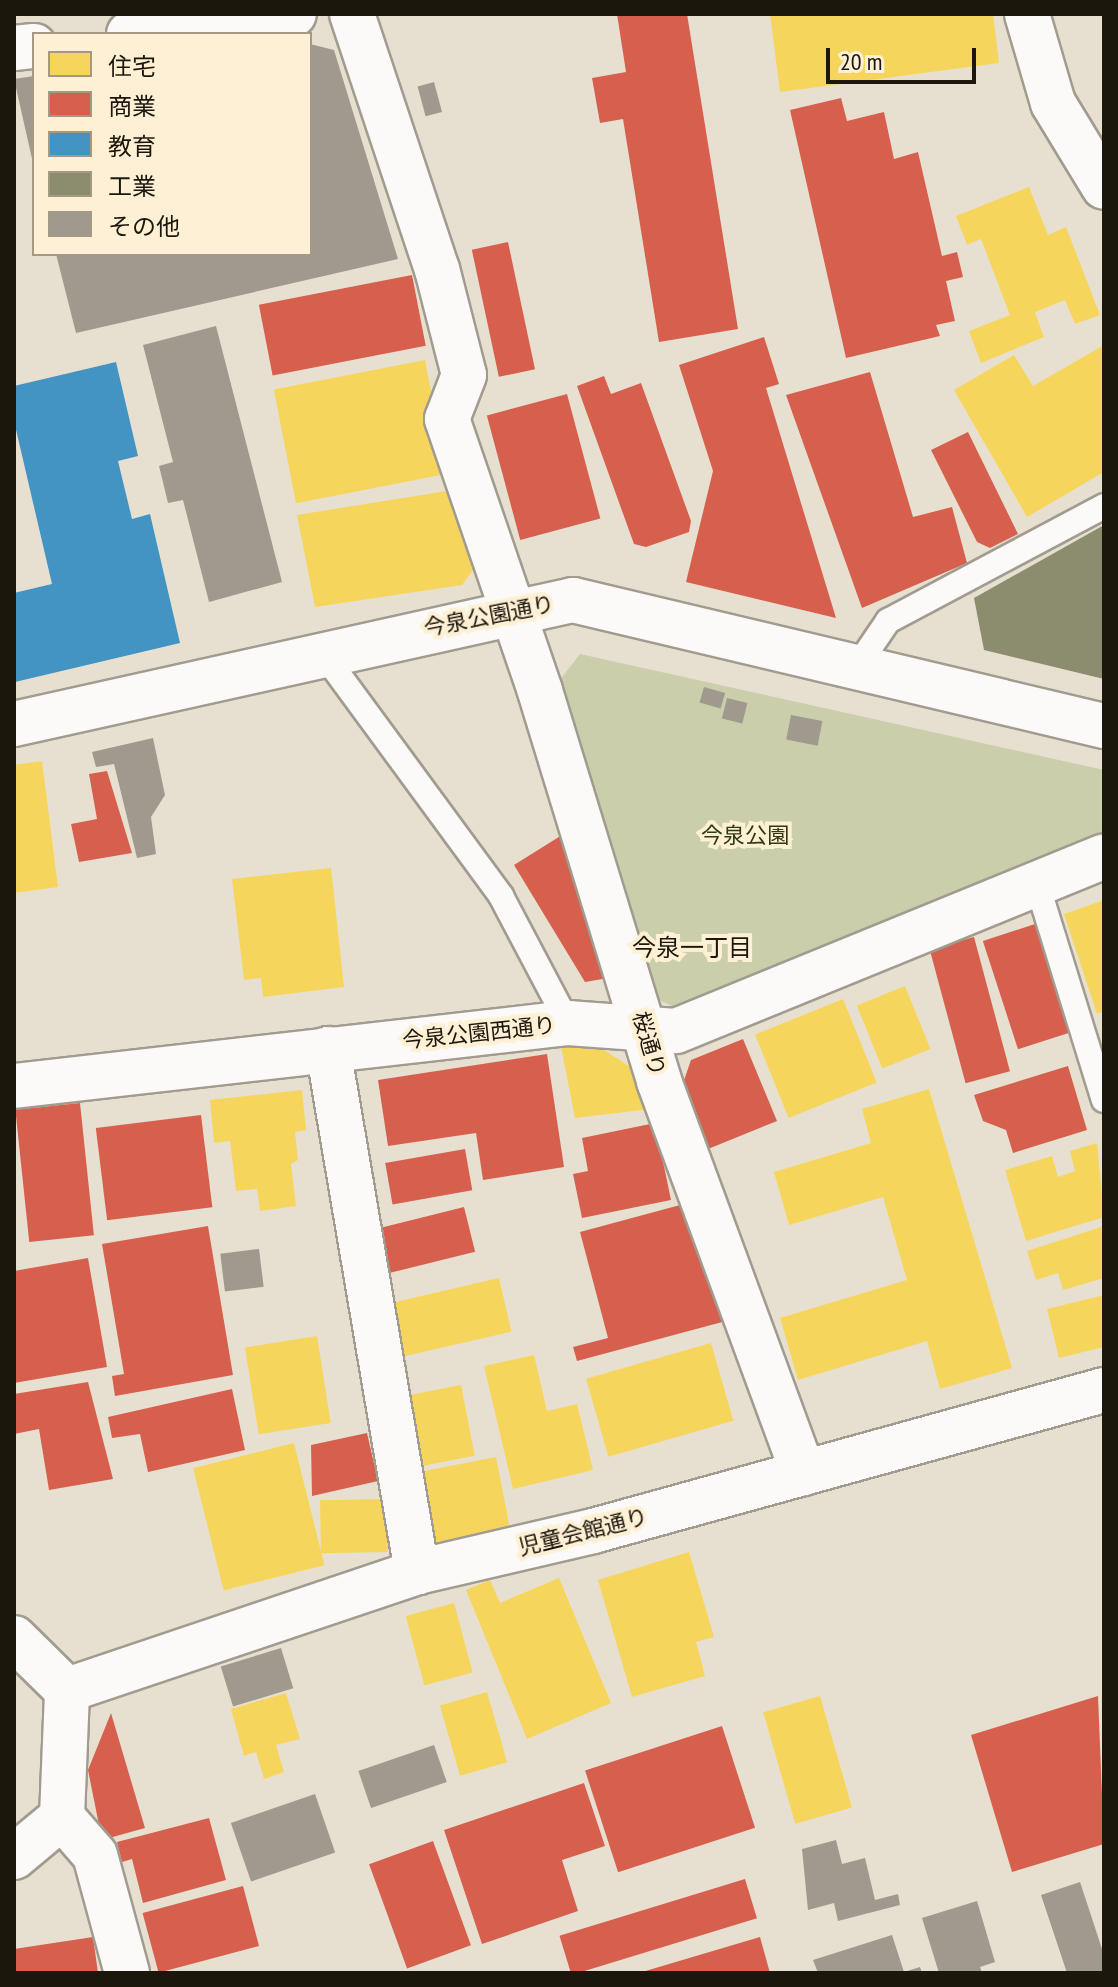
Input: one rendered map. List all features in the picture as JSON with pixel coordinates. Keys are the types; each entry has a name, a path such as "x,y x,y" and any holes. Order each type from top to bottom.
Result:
{"street":[{"path":"146,32 294,14"},
{"name":"桜通り","path":"352,14 437,269 464,375 447,419 647,1032 803,1473"},
{"path":"1027,14 1053,103 1104,187"},
{"name":"今泉公園通り","path":"14,724 511,608 573,600 1104,726"},
{"name":"今泉公園西通り","path":"14,1086 568,1023 647,1032 676,1031 1104,856"},
{"path":"328,1049 417,1572"},
{"name":"児童会館通り","path":"67,1690 163,1653 417,1572 803,1473 1104,1390"},
{"path":"14,1638 67,1690 62,1817 95,1855 127,1973"},
{"path":"14,1857 62,1817"}],"lane":[{"path":"856,668 888,621 1104,506"},
{"path":"322,652 501,896 568,1023"},
{"path":"1037,884 1104,1100"}],"green space":[{"name":"今泉公園","path":"580,654 1104,770 1104,840 807,963 674,1007 648,995 552,690"}],"building: 住宅":[{"path":"770,14 993,14 999,63 780,92"},
{"path":"1029,187 1048,235 1066,227 1100,315 1075,324 1065,300 1035,312 1044,337 981,363 969,331 1010,315 981,239 967,245 956,216"},
{"path":"1104,345 1104,472 1027,517 954,390 1014,355 1033,386"},
{"path":"425,360 447,474 296,503 274,389"},
{"path":"459,489 476,566 462,585 315,607 297,515"},
{"path":"42,761 58,887 14,893 14,765"},
{"path":"331,868 344,987 263,997 261,978 244,980 232,879"},
{"path":"1104,900 1104,1011 1097,1014 1064,914"},
{"path":"905,986 930,1049 882,1069 857,1005"},
{"path":"843,999 877,1082 789,1118 755,1035"},
{"path":"579,1034 643,1075 658,1108 575,1118 559,1037"},
{"path":"929,1089 1012,1368 940,1389 927,1341 798,1380 780,1318 907,1280 883,1197 789,1225 774,1172 871,1143 862,1109"},
{"path":"302,1090 306,1130 295,1132 298,1160 291,1164 296,1206 260,1211 257,1189 236,1191 230,1141 214,1143 210,1100"},
{"path":"1097,1143 1104,1217 1026,1241 1005,1170 1052,1156 1058,1177 1075,1171 1070,1151"},
{"path":"1104,1226 1104,1278 1063,1290 1058,1273 1036,1280 1027,1251"},
{"path":"499,1278 511,1332 401,1357 389,1303"},
{"path":"1104,1295 1104,1347 1059,1358 1047,1309"},
{"path":"317,1336 331,1423 259,1434 245,1347"},
{"path":"711,1343 733,1421 608,1457 586,1379"},
{"path":"534,1355 547,1411 577,1404 593,1470 513,1489 484,1366"},
{"path":"461,1385 475,1456 421,1466 407,1395"},
{"path":"294,1443 324,1565 224,1590 193,1468"},
{"path":"496,1457 510,1528 431,1543 417,1472"},
{"path":"387,1499 388,1552 321,1553 320,1500"},
{"path":"689,1552 714,1637 696,1642 705,1676 632,1697 598,1580"},
{"path":"559,1578 611,1703 527,1739 466,1590 490,1580 500,1603"},
{"path":"454,1603 473,1673 424,1685 406,1616"},
{"path":"487,1692 507,1762 460,1776 440,1706"},
{"path":"286,1693 300,1739 276,1745 284,1772 264,1779 256,1752 244,1756 231,1709"},
{"path":"820,1696 852,1808 795,1824 763,1712"}],"building: 商業":[{"path":"617,14 687,14 738,329 659,342 623,119 600,123 592,78 626,72"},
{"path":"841,98 847,121 884,112 894,159 918,152 942,256 957,252 963,277 946,281 955,321 936,325 940,336 846,358 790,110"},
{"path":"508,242 535,369 499,377 472,250"},
{"path":"412,275 426,346 273,375 259,305"},
{"path":"764,337 779,384 766,388 836,618 686,582 713,471 679,365"},
{"path":"870,372 913,517 952,507 967,563 862,608 786,395"},
{"path":"604,376 611,394 641,383 691,521 689,532 646,547 634,544 577,386"},
{"path":"567,394 600,519 520,540 487,415"},
{"path":"968,432 1018,534 990,548 977,542 931,450"},
{"path":"107,771 132,853 79,862 71,824 97,819 89,774"},
{"path":"562,835 614,977 585,982 514,865"},
{"path":"1038,923 1073,1031 1018,1049 983,941"},
{"path":"974,937 1010,1071 966,1083 930,949"},
{"path":"743,1039 777,1121 708,1149 682,1086 691,1060"},
{"path":"547,1054 564,1167 483,1180 476,1133 388,1146 378,1080"},
{"path":"1068,1066 1087,1130 1013,1153 1006,1130 983,1121 974,1095"},
{"path":"80,1103 94,1235 29,1242 15,1110"},
{"path":"201,1115 212,1207 107,1220 96,1128"},
{"path":"655,1123 671,1200 582,1218 573,1174 588,1171 582,1138"},
{"path":"465,1149 472,1190 393,1204 385,1163"},
{"path":"695,1201 726,1321 577,1361 573,1347 608,1338 580,1232"},
{"path":"464,1207 475,1252 379,1276 368,1231"},
{"path":"208,1226 233,1375 115,1396 112,1376 124,1374 102,1244"},
{"path":"88,1258 107,1367 14,1383 14,1271"},
{"path":"88,1382 113,1479 49,1490 39,1429 14,1434 14,1394"},
{"path":"232,1389 245,1450 148,1472 140,1434 112,1438 108,1417"},
{"path":"367,1433 378,1481 312,1496 311,1445"},
{"path":"1098,1696 1104,1844 1012,1872 971,1735"},
{"path":"111,1713 145,1828 102,1840 88,1770"},
{"path":"722,1726 755,1828 618,1872 585,1770"},
{"path":"584,1783 605,1846 562,1860 578,1911 482,1944 444,1830"},
{"path":"209,1818 226,1880 143,1903 132,1859 122,1862 117,1842"},
{"path":"433,1841 471,1945 407,1969 369,1864"},
{"path":"745,1879 757,1918 578,1973 571,1973 559,1936"},
{"path":"243,1886 259,1946 159,1973 143,1913"},
{"path":"93,1937 98,1973 14,1973 14,1949"},
{"path":"760,1937 770,1973 642,1973 642,1972"}],"building: 教育":[{"path":"116,362 138,456 118,461 132,519 150,514 180,643 15,682 14,593 52,584 14,421 14,386"}],"building: 工業":[{"path":"1104,525 1104,679 984,650 974,598"}],"building: その他":[{"path":"312,44 334,50 398,259 76,333 57,256 312,256"},
{"path":"32,76 32,159 14,79"},
{"path":"434,82 442,112 426,116 418,86"},
{"path":"216,326 282,582 209,602 183,500 168,503 159,466 173,462 143,345"},
{"path":"704,687 725,693 721,708 700,702"},
{"path":"727,698 747,703 742,723 722,718"},
{"path":"791,715 822,721 818,746 786,740"},
{"path":"153,738 165,795 151,817 156,854 137,858 114,764 96,767 92,752"},
{"path":"259,1249 264,1287 225,1291 220,1254"},
{"path":"281,1648 293,1688 233,1707 221,1666"},
{"path":"434,1745 447,1782 371,1808 358,1771"},
{"path":"315,1794 335,1853 251,1882 231,1823"},
{"path":"836,1840 842,1864 865,1858 875,1900 898,1894 900,1905 838,1921 834,1903 808,1910 802,1849"},
{"path":"1080,1882 1104,1955 1104,1973 1067,1973 1041,1895"},
{"path":"977,1901 995,1962 980,1967 982,1973 939,1973 922,1918"},
{"path":"892,1935 904,1972 920,1967 922,1973 818,1973 813,1960"}],"district":[{"name":"今泉一丁目","path":"692,948"}]}
